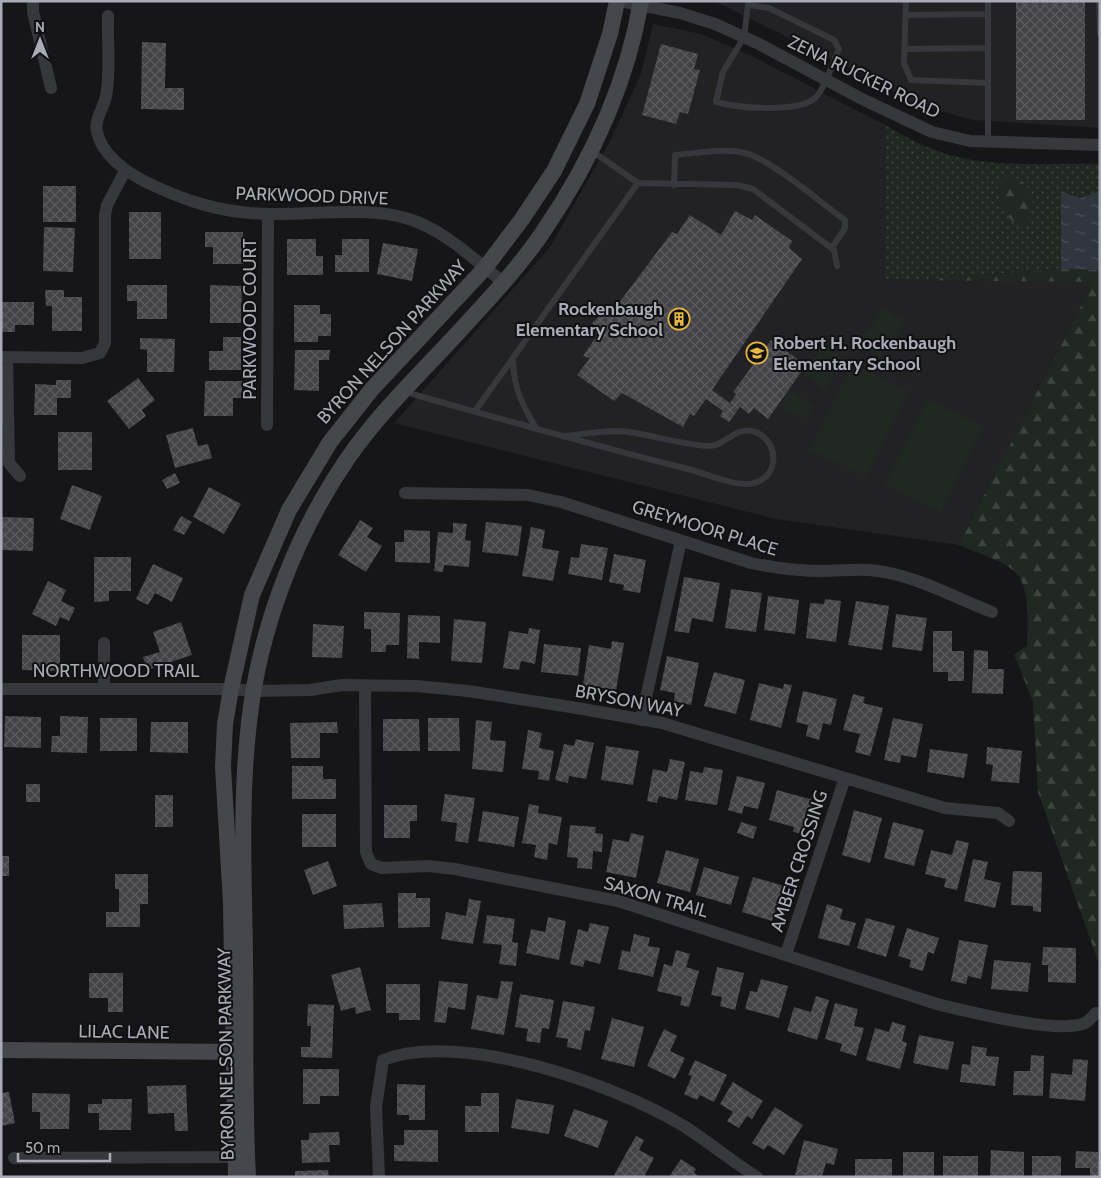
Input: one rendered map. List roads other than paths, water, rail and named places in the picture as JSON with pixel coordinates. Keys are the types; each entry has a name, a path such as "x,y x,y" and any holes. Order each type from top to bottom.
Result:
{"street":[{"path":"33,1 33,12 51,88"},
{"name":"ZENA RUCKER ROAD","path":"619,1 641,3 715,24 932,132 970,141 1100,145"},
{"name":"BYRON NELSON PARKWAY","path":"238,931 223,766 225,724 252,595 274,541 307,478 330,442 372,389 485,268 554,172 571,139 600,67 619,1"},
{"name":"BYRON NELSON PARKWAY","path":"236,1177 241,1158 238,931 246,754 254,691 274,607 300,543 346,461 372,426 503,282 541,235 592,151 624,65 641,3"},
{"name":"PARKWOOD DRIVE","path":"108,16 106,96 96,130 99,139 125,171 204,207 268,214 381,214 408,219 430,228 453,241 503,282"},
{"path":"571,139 592,151"},
{"path":"20,476 9,463 4,358 82,358 100,354 105,343 104,215 107,205 125,171"},
{"name":"PARKWOOD COURT","path":"267,425 268,214"},
{"name":"GREYMOOR PLACE","path":"405,493 528,495 561,502 751,563 781,569 886,572 927,585 992,612"},
{"path":"641,720 681,541"},
{"path":"104,643 104,689"},
{"name":"BRYSON WAY","path":"231,689 254,691 310,690 342,685 416,686 468,691 662,723 945,808 998,812 1008,821"},
{"name":"SAXON TRAIL","path":"365,686 366,852 371,864 382,868 428,866 455,869 618,901 936,1004 984,1016 1060,1026 1085,1023 1096,1013"},
{"name":"NORTHWOOD TRAIL","path":"1,689 231,689"},
{"name":"AMBER CROSSING","path":"786,954 845,778"},
{"name":"LILAC LANE","path":"1,1050 240,1052"},
{"path":"379,1177 376,1107 383,1060 400,1053 431,1050 535,1065 621,1093 682,1125 757,1177"},
{"path":"14,1158 241,1158"},
{"name":"BYRON NELSON PARKWAY","path":"241,1158 248,1177"}],"lane":[{"path":"906,1 904,63 911,80 988,83"},
{"path":"988,1 988,142"},
{"path":"1099,1 1100,34"},
{"path":"748,3 769,8 834,40 839,49 816,98 801,107 731,106 716,102 723,72 744,38 748,3"},
{"path":"906,15 988,14"},
{"path":"904,48 988,48"},
{"path":"592,151 638,183 737,185 753,189 832,248 837,266"},
{"path":"674,185 675,155 713,151 746,153 774,168 845,220 845,228 832,248"},
{"path":"475,411 514,361 638,183"},
{"path":"514,361 514,382 523,405 536,428"},
{"path":"405,388 412,394 565,436 728,480 750,485 765,477 771,471 774,454 765,438 749,431 740,432 725,442 709,446 627,432 565,436"}],"water":[{"path":"1100,191 1100,270 1061,269 1061,195 1064,192 1080,198"}],"place":[{"name":"Rockenbaugh Elementary School","path":"679,319"},
{"name":"Robert H. Rockenbaugh Elementary School","path":"757,353"}]}
